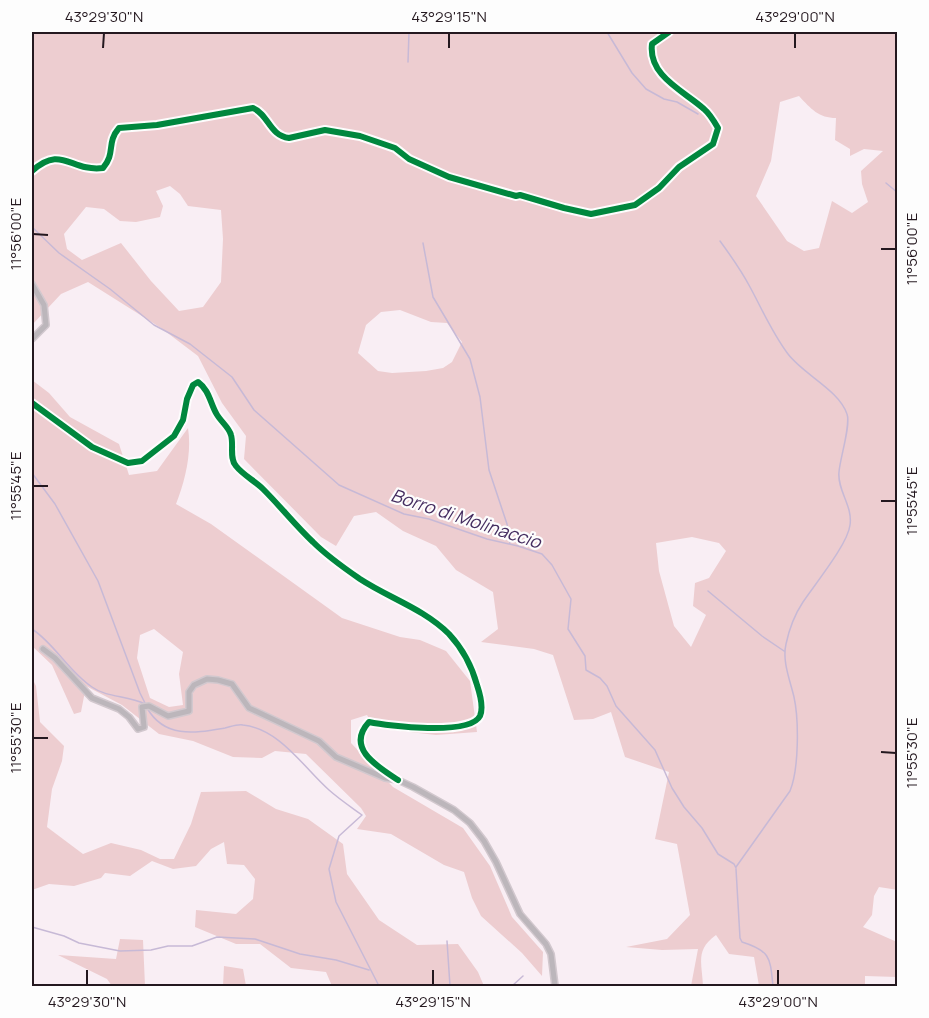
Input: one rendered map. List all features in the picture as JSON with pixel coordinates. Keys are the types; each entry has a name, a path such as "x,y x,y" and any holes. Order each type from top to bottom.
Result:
{"street":[{"path":"32,171 51,158 62,158 82,168 103,168 111,159 111,139 119,128 157,125 253,108 263,115 271,129 284,137 289,138 326,130 360,136 395,148 409,159 449,177 579,212 602,212 635,205 659,188 679,167 713,144 718,128 711,117 663,76 654,63 651,53 652,44 657,38 669,32"},
{"path":"32,284 44,305 46,325 32,339"},
{"path":"32,403 92,447 128,464 142,461 174,436 183,420 193,385 198,382 204,387 215,413 231,433 233,449 231,455 235,465 256,482 327,554 361,579 434,621 449,634 461,650 474,675 481,702 480,716 477,720 444,728 406,728 369,722 362,730 360,741 373,764 454,810 470,823 496,862 520,914 546,944 551,954 555,987"},
{"path":"43,649 56,658 92,699 119,709 138,729 144,728 142,706 149,706 168,716 189,711 189,692 194,685 207,679 218,680 232,684 249,708 319,741 336,757 385,778 398,780"}],"shaded area":[{"path":"32,32 897,32 898,890 879,887 874,896 872,915 863,927 897,942 897,977 865,976 865,986 759,986 754,957 729,954 716,935 702,952 703,986 691,986 698,949 662,950 626,947 667,939 690,915 677,844 655,839 669,772 625,757 611,712 593,719 574,720 553,655 534,649 481,642 498,629 493,592 456,570 436,546 403,531 376,512 354,516 336,546 321,537 244,459 246,436 222,403 198,356 161,328 88,282 61,294 32,325","holes":["799,96 816,112 836,118 835,140 850,149 850,156 864,149 883,151 861,171 862,184 868,202 852,213 832,201 819,248 804,251 787,241 756,196 771,161 780,102","170,186 180,194 188,206 221,210 223,239 221,282 203,307 179,311 151,281 121,243 82,260 67,249 64,234 86,207 104,209 120,221 136,222 160,217 163,206 156,191","400,310 431,322 447,323 462,342 452,362 443,368 426,371 392,373 378,371 358,353 366,325 381,312","692,537 719,543 726,551 709,578 695,583 693,606 706,615 691,647 674,626 659,571 656,543"]},
{"path":"32,380 49,393 70,417 119,444 129,475 157,471 188,428 187,467 176,504 211,524 342,618 400,637 420,640 446,651 470,681 477,732 436,735 374,728 367,715 351,720 351,743 393,787 463,828 490,866 512,917 543,952 542,976 522,953 481,916 472,898 464,872 444,865 391,834 357,829 366,816 361,808 306,754 275,751 262,758 233,757 193,741 159,734 122,705 86,686 81,712 74,714 52,665 32,646","holes":["154,629 183,652 179,674 183,705 169,707 150,698 137,658 140,635"]},
{"path":"32,678 36,686 40,722 64,746 62,761 52,789 47,827 83,854 111,843 141,850 160,859 174,859 191,824 201,792 246,791 276,809 308,819 343,844 347,874 379,920 417,945 458,944 478,972 484,986 332,986 326,972 291,968 260,944 236,944 195,927 196,910 236,914 253,899 255,879 244,865 227,864 224,842 211,849 196,866 173,869 152,861 130,876 105,873 101,878 74,886 49,884 32,890"},
{"path":"120,939 143,940 145,986 112,986 107,979 58,955 116,959"},
{"path":"224,966 243,969 246,986 223,986"}],"waterway":[{"path":"408,62 409,32"},
{"path":"607,32 632,73 646,89 698,114"},
{"path":"886,183 898,193"},
{"name":"Borro di Molinaccio","path":"32,227 59,253 110,289 154,325 190,344 232,377 254,410 339,485 404,514 429,519 487,539 542,554 552,565 571,599 568,629 585,656 586,670 600,678 607,686 616,706 655,750 672,788 684,807 702,828 718,854 734,864 736,868"},
{"path":"720,241 743,275 782,346 795,362 837,397 848,419 839,472 840,485 849,511 848,533 844,543 800,607 789,633 785,650 797,718 797,758 793,782 790,791 736,867"},
{"path":"423,243 433,297 470,359 480,397 489,470 507,524 510,543"},
{"path":"32,473 55,504 98,581 145,703"},
{"path":"708,591 762,636 784,651"},
{"path":"32,629 48,642 83,681 98,691 145,704"},
{"path":"147,708 163,725 182,732 241,725 269,734 290,751 329,790 362,815 339,836 329,869 336,902 379,986"},
{"path":"736,869 740,938 742,942 764,952 770,962 773,986"},
{"path":"32,927 79,943 120,951 192,946 217,937 255,939 300,954 336,960 369,970"},
{"path":"447,941 450,986"},
{"path":"512,986 523,976"}],"cycle path":[{"path":"32,171 42,163 59,159 82,166 103,168 107,163 113,138 119,128 157,125 253,108 263,115 273,129 282,136 289,138 325,130 360,136 395,148 409,159 449,177 516,196 520,195 591,214 635,205 659,188 679,167 713,144 718,128 706,111 669,82 656,65 652,55 652,44 669,32"},
{"path":"32,403 92,447 128,463 142,461 174,436 183,420 187,399 193,385 198,382 205,389 216,413 230,432 233,459 239,469 263,489 307,536 336,562 371,586 429,618 454,639 472,671 481,701 480,716 473,722 445,728 393,726 369,722 363,731 362,748 374,763 398,780"}]}
